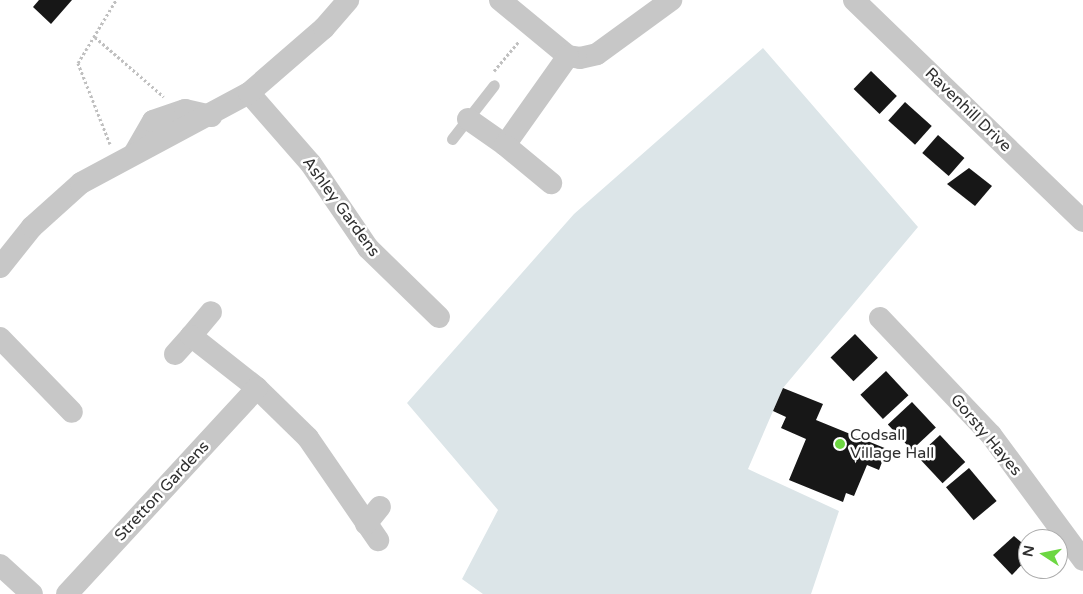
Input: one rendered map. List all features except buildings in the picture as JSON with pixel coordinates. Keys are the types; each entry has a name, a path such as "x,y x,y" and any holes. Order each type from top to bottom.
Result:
{"street":[{"path":"0,266 58,202 134,154 210,116 248,93 324,28 348,0"},
{"path":"500,0 568,56 596,54 671,0"},
{"name":"Ravenhill Drive","path":"854,0 1083,221"},
{"path":"505,145 568,56"},
{"name":"Ashley Gardens","path":"248,93 311,164 368,248 439,316"},
{"path":"468,119 505,145 551,183"},
{"path":"174,354 192,336 211,312"},
{"name":"Gorsty Hayes","path":"880,318 991,435 1083,560"},
{"path":"192,336 257,388 308,438 372,532 380,507"},
{"path":"0,338 72,412"},
{"name":"Stretton Gardens","path":"66,594 257,388"},
{"path":"0,565 32,594"}],"lane":[{"path":"452,139 494,85"}],"path":[{"path":"112,150 78,63 116,0"},
{"path":"493,71 525,34"},
{"path":"95,37 172,104"}],"shaded area":[{"path":"763,48 918,227 783,388 748,469 839,511 811,594 483,594 462,579 498,510 407,403 574,214"}],"place":[{"name":"Codsall Village Hall","path":"840,444"}]}
